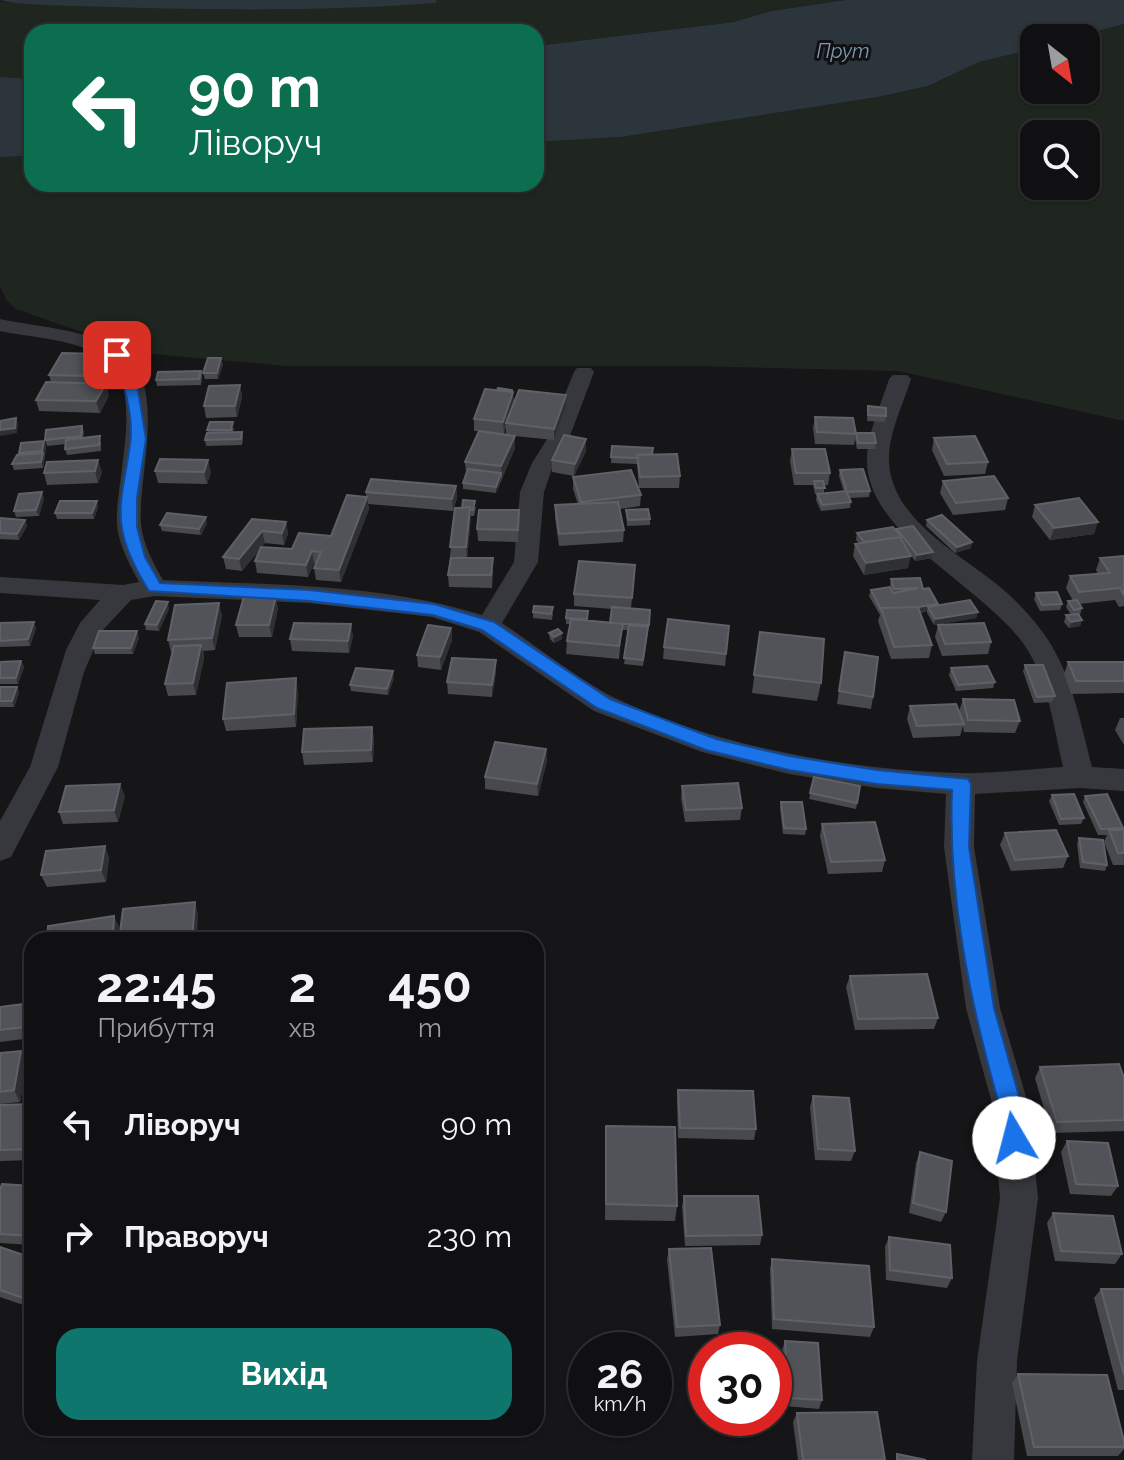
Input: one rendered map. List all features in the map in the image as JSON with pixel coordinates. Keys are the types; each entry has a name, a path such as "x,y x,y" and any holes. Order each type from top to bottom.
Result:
{"street":[{"path":"0,325 89,344 117,355 129,372 138,439 129,498 129,527 137,557 155,588"},
{"path":"488,626 526,562 532,492 543,463 557,441 584,372"},
{"path":"900,379 878,462 882,488 898,513 937,550 1005,604 1035,641 1056,693 1080,777"},
{"path":"0,585 123,593 155,588 309,595 434,609 488,626 604,704 712,745 789,763 877,777 961,784 1080,777 1124,780"},
{"path":"0,849 43,768 81,640 103,608 123,593"},
{"path":"961,784 959,847 983,1008 1011,1107 1019,1198 997,1361 993,1460"}],"shaded area":[{"path":"437,0 845,0 771,11 734,22 544,45 544,24 24,24 24,78 0,77 0,2 247,9 435,3"},
{"path":"1124,24 1124,421 898,371 692,366 287,366 141,353 16,309 7,301 0,287 0,157 24,156 24,192 544,192 544,142 621,137 878,97 928,86 979,62 1020,52 1020,104 1100,104 1100,30"}],"water":[{"path":"0,0 437,0 436,3 391,6 256,9 60,6"},
{"name":"Прут","path":"845,0 1124,0 1124,24 1100,30 1100,24 1020,24 1020,52 979,62 928,86 878,97 621,137 544,142 544,45 734,22 771,11"},
{"path":"0,77 24,78 24,156 0,157"}],"building":[{"path":"62,353 100,354 88,376 49,375"},
{"path":"208,358 221,358 217,373 203,373"},
{"path":"201,371 199,379 156,380 158,372"},
{"path":"46,382 106,384 96,401 36,400"},
{"path":"240,385 235,406 204,406 209,386"},
{"path":"485,389 513,392 503,422 474,419"},
{"path":"519,390 566,395 554,429 506,423"},
{"path":"868,406 886,408 886,416 868,415"},
{"path":"815,417 853,418 856,434 817,432"},
{"path":"16,418 15,428 0,430 0,421"},
{"path":"210,422 233,422 231,430 207,430"},
{"path":"82,426 81,436 45,440 46,430"},
{"path":"479,431 515,436 501,466 465,462"},
{"path":"242,432 241,439 205,440 207,433"},
{"path":"856,433 874,433 876,443 858,443"},
{"path":"564,435 586,439 575,464 552,460"},
{"path":"100,436 99,445 65,449 66,440"},
{"path":"975,436 988,462 947,464 934,438"},
{"path":"44,441 42,451 19,453 21,443"},
{"path":"612,446 653,448 652,454 637,455 638,458 611,457"},
{"path":"792,449 825,449 830,473 796,473"},
{"path":"43,453 41,462 12,464 17,455"},
{"path":"677,454 680,476 640,477 637,455"},
{"path":"160,459 208,460 204,472 155,471"},
{"path":"98,460 95,471 44,473 47,462"},
{"path":"468,469 501,473 496,487 463,483"},
{"path":"863,469 870,491 847,492 840,470"},
{"path":"631,470 641,495 581,502 573,477"},
{"path":"994,476 1008,498 956,503 943,481"},
{"path":"371,479 456,486 452,499 366,492"},
{"path":"814,481 823,481 825,488 816,488"},
{"path":"846,491 851,502 822,505 817,494"},
{"path":"42,492 36,510 14,511 19,494"},
{"path":"347,495 367,497 339,570 314,568 321,552 312,551 306,565 255,561 261,547 292,549 299,533 331,536"},
{"path":"1079,498 1098,522 1054,528 1035,505"},
{"path":"463,500 475,501 473,510 470,507 462,508"},
{"path":"60,501 97,501 92,513 55,513"},
{"path":"618,502 624,530 559,534 555,505"},
{"path":"470,507 466,547 450,547 455,508"},
{"path":"648,509 650,519 628,520 626,510"},
{"path":"479,510 519,510 518,530 477,529"},
{"path":"167,513 206,517 199,529 160,525"},
{"path":"942,515 972,542 957,547 927,520"},
{"path":"0,518 25,520 17,534 0,533"},
{"path":"252,519 286,522 282,533 262,531 239,559 223,557"},
{"path":"913,526 933,552 917,555 897,529"},
{"path":"893,527 901,537 864,542 857,533"},
{"path":"900,537 911,556 866,563 855,544"},
{"path":"1124,556 1124,595 1120,588 1079,592 1070,576 1110,573 1100,558"},
{"path":"451,558 493,558 491,575 448,575"},
{"path":"579,561 635,565 632,598 574,594"},
{"path":"920,578 923,589 929,588 938,604 881,608 882,612 871,590 890,587 893,593 918,588 894,589 891,579"},
{"path":"1057,592 1062,604 1042,605 1036,593"},
{"path":"244,596 276,596 269,625 236,625"},
{"path":"970,600 978,612 935,619 928,607"},
{"path":"1077,600 1082,608 1074,610 1068,601"},
{"path":"156,601 168,602 157,625 145,624"},
{"path":"219,603 212,638 168,640 175,605"},
{"path":"534,606 553,607 551,614 533,612"},
{"path":"612,607 650,610 649,625 610,623"},
{"path":"918,607 932,645 894,647 881,608"},
{"path":"567,610 588,611 587,619 566,618"},
{"path":"1078,614 1082,620 1071,622 1066,615"},
{"path":"571,619 623,624 619,646 567,641"},
{"path":"668,619 729,626 726,654 664,647"},
{"path":"34,622 28,639 0,641 0,623"},
{"path":"294,623 351,624 348,641 290,639"},
{"path":"984,623 991,642 945,644 938,625"},
{"path":"428,625 451,628 440,657 417,655"},
{"path":"629,625 648,627 643,660 624,658"},
{"path":"558,629 562,633 554,637 549,633"},
{"path":"99,631 137,631 131,648 93,648"},
{"path":"760,632 824,639 821,683 754,675"},
{"path":"201,645 193,683 165,684 174,646"},
{"path":"845,652 878,657 873,697 839,691"},
{"path":"452,658 496,660 492,685 447,682"},
{"path":"21,661 16,678 0,678 0,662"},
{"path":"1068,662 1124,662 1124,681 1076,681"},
{"path":"1025,665 1043,665 1055,696 1037,697"},
{"path":"987,666 995,682 958,685 951,668"},
{"path":"356,668 393,671 387,689 350,685"},
{"path":"296,678 294,714 223,719 227,683"},
{"path":"0,687 17,687 12,701 0,701"},
{"path":"963,699 1014,700 1020,721 968,720"},
{"path":"956,704 964,724 917,726 910,706"},
{"path":"372,727 371,750 302,752 304,729"},
{"path":"495,742 546,749 537,784 485,777"},
{"path":"814,777 860,786 857,803 810,793"},
{"path":"738,783 742,808 686,810 682,786"},
{"path":"120,784 114,810 59,812 66,786"},
{"path":"1074,794 1084,818 1061,819 1052,795"},
{"path":"1107,794 1123,828 1101,829 1085,796"},
{"path":"781,802 802,802 806,829 784,828"},
{"path":"875,822 885,860 831,862 822,824"},
{"path":"1056,830 1068,856 1015,860 1005,833"},
{"path":"1109,830 1124,830 1124,853 1118,853"},
{"path":"1079,838 1103,840 1107,865 1083,862"},
{"path":"105,846 101,870 41,875 46,851"},
{"path":"195,902 193,932 120,932 123,909"},
{"path":"114,916 113,932 48,932 48,926"},
{"path":"927,974 938,1018 858,1019 850,976"},
{"path":"24,1004 24,1027 0,1030 0,1007"},
{"path":"21,1051 14,1090 0,1092 0,1053"},
{"path":"1119,1064 1124,1078 1124,1120 1057,1122 1040,1067"},
{"path":"678,1090 753,1091 756,1129 680,1128"},
{"path":"813,1096 849,1098 855,1151 818,1149"},
{"path":"24,1104 24,1149 0,1150 0,1105"},
{"path":"606,1126 675,1127 677,1206 606,1204"},
{"path":"1067,1141 1108,1143 1118,1186 1076,1184"},
{"path":"920,1152 952,1161 946,1212 913,1203"},
{"path":"2,1184 24,1185 24,1236 0,1234"},
{"path":"684,1196 758,1196 762,1235 686,1236"},
{"path":"1053,1213 1113,1216 1122,1254 1061,1251"},
{"path":"889,1237 950,1245 952,1278 890,1270"},
{"path":"0,1247 24,1255 24,1298 0,1290"},
{"path":"711,1248 720,1325 677,1327 669,1249"},
{"path":"772,1259 869,1266 874,1327 774,1319"},
{"path":"1101,1289 1124,1289 1124,1375"},
{"path":"792,1341 818,1343 822,1400 792,1398"},
{"path":"1018,1374 1107,1375 1124,1447 1034,1447"},
{"path":"877,1412 885,1460 803,1460 797,1413"},
{"path":"897,1454 926,1460 897,1460"}],"route":[{"path":"117,355 129,372 138,439 129,498 129,527 137,557 155,588 309,595 434,609 488,626 604,704 712,745 789,763 877,777 961,784 959,847 983,1008 1011,1107 1014,1138"}]}
